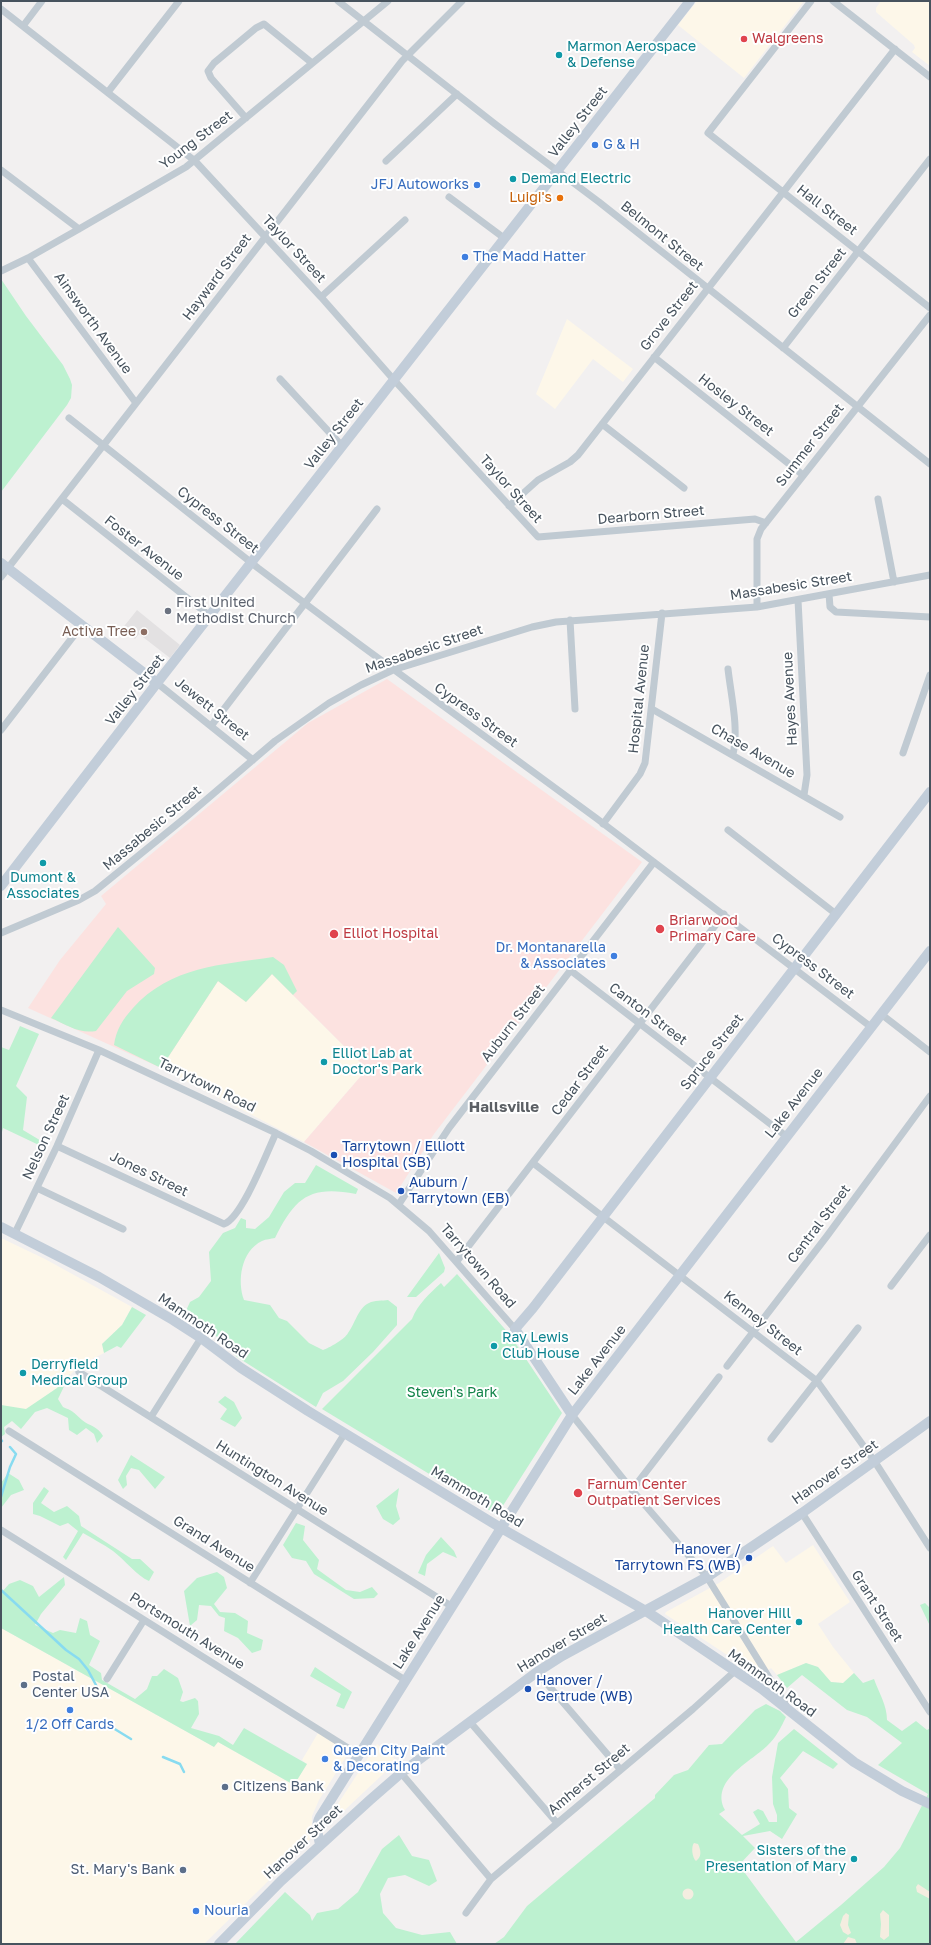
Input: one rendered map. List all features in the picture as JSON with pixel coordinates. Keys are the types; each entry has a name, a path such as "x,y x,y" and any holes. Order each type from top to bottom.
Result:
{"main road":[{"name":"Valley Street","path":"2,881 690,1"},
{"name":"Jewett Street","path":"4,566 157,683"},
{"name":"Spruce Street","path":"515,1329 527,1316 930,792"},
{"name":"Lake Avenue","path":"320,1844 317,1822 572,1415 930,951"},
{"name":"Mammoth Road","path":"1,1227 99,1277 202,1338 263,1383 345,1434 501,1528 646,1611 735,1671 789,1710 854,1762 902,1791 930,1804"},
{"name":"Tarrytown Road","path":"515,1329 572,1415"},
{"name":"Hanover Street","path":"219,1944 320,1844 401,1773 537,1672 582,1645 707,1577 875,1462 930,1421"},
{"path":"324,1812 324,1826 329,1836"}],"street":[{"path":"23,26 42,1"},
{"path":"108,92 180,1"},
{"name":"Belmont Street","path":"338,1 557,171 600,202 930,464"},
{"name":"Young Street","path":"3,267 28,258 195,161 388,1"},
{"name":"Hayward Street","path":"1,577 4,566 62,499 407,55 462,1"},
{"name":"Hall Street","path":"812,1 708,133 930,308"},
{"path":"833,1 930,77"},
{"name":"Taylor Street","path":"1,9 195,161 321,297 394,380 538,537"},
{"path":"246,118 211,78 208,71 214,63 256,28 264,24 312,63"},
{"name":"Grove Street","path":"509,506 546,475 574,459 895,49"},
{"path":"386,161 457,94"},
{"name":"Green Street","path":"783,348 930,159"},
{"path":"1,170 79,229"},
{"path":"449,197 504,238"},
{"path":"321,297 405,220"},
{"name":"Ainsworth Avenue","path":"28,258 136,404"},
{"name":"Summer Street","path":"757,607 758,534 803,474 930,315"},
{"name":"Hosley Street","path":"654,357 803,474"},
{"path":"280,379 342,446"},
{"name":"Cypress Street","path":"70,418 103,446 252,563 393,670 604,824 871,1027"},
{"path":"602,424 684,488"},
{"name":"Foster Avenue","path":"62,499 210,616"},
{"path":"878,499 894,582"},
{"path":"212,726 302,609 304,602 377,510"},
{"name":"Dearborn Street","path":"538,537 755,519 766,523"},
{"name":"Massabesic Street","path":"1,932 79,900 95,891 253,760 323,706 361,685 393,670 532,627 570,620 757,607 930,575"},
{"path":"828,594 830,607 836,612 930,617"},
{"name":"Hayes Avenue","path":"798,600 807,775 804,796"},
{"name":"Hospital Avenue","path":"604,824 643,768 646,757 652,709 662,613"},
{"path":"570,620 574,709"},
{"path":"1,730 82,625"},
{"path":"728,669 735,746 733,754"},
{"path":"903,753 930,675"},
{"name":"Jewett Street","path":"157,683 253,760"},
{"name":"Chase Avenue","path":"652,709 733,754 840,817"},
{"path":"728,830 836,914"},
{"name":"Auburn Street","path":"399,1204 449,1128 654,862"},
{"name":"Cedar Street","path":"457,1261 724,914"},
{"name":"Canton Street","path":"570,970 786,1136"},
{"name":"Tarrytown Road","path":"1,1010 99,1050 276,1133 311,1151 399,1204 430,1231 515,1329"},
{"path":"881,1014 930,1052"},
{"name":"Nelson Street","path":"15,1233 57,1146 99,1050"},
{"name":"Central Street","path":"727,1366 827,1236 930,1096"},
{"name":"Jones Street","path":"57,1146 220,1223 229,1222 236,1215 276,1133"},
{"name":"Kenney Street","path":"533,1163 817,1380 875,1462 930,1548"},
{"path":"37,1188 123,1229"},
{"path":"891,1286 930,1235"},
{"path":"771,1439 858,1328"},
{"path":"151,1417 202,1338"},
{"name":"Huntington Avenue","path":"79,1372 452,1606"},
{"path":"632,1490 719,1377"},
{"name":"Tarrytown Road","path":"572,1415 632,1490 707,1577 789,1710"},
{"name":"Grand Avenue","path":"9,1431 405,1680"},
{"path":"250,1583 345,1434"},
{"name":"Grant Street","path":"802,1513 930,1712"},
{"name":"Portsmouth Avenue","path":"1,1530 359,1755"},
{"path":"107,1679 144,1620"},
{"name":"Amherst Street","path":"466,1914 491,1879 693,1709 735,1671"},
{"path":"537,1672 620,1769"},
{"path":"470,1722 557,1823"},
{"path":"401,1773 491,1879"}],"shaded area":[{"path":"697,1 804,1 744,78 678,25"},
{"path":"881,1 930,1 930,66 912,52 915,48 914,45 876,12 876,8"},
{"path":"567,319 633,369 623,382 593,359 555,409 536,394"},
{"name":"Activa Tree","path":"137,610 180,645 170,658 139,634 135,639 121,630"},
{"name":"Elliot Hospital","path":"387,679 642,862 434,1134 396,1193 304,1142 367,1069 272,974 246,1002 218,981 161,1068 28,1008 60,960 106,904 101,896 308,723"},
{"path":"272,974 367,1069 304,1142 161,1068 218,981"},
{"path":"1,1238 45,1259 132,1307 122,1325 102,1344 104,1353 80,1365 57,1388 26,1410 1,1405"},
{"path":"813,1545 850,1602 818,1624 833,1647 854,1673 843,1683 831,1682 818,1667 806,1663 777,1675 771,1668 759,1676 665,1614 666,1612 719,1583 773,1546 786,1563"},
{"path":"1,1628 214,1747 218,1742 294,1785 307,1764 302,1760 321,1728 352,1747 319,1800 312,1816 312,1834 309,1841 204,1944 1,1944"},
{"path":"377,1744 397,1761 332,1822 330,1816"}],"green space":[{"path":"1,279 26,316 63,365 72,385 71,398 67,405 1,492"},
{"path":"118,927 155,968 154,974 127,991 96,1031 90,1032 79,1030 51,1018"},
{"path":"273,957 284,965 297,991 293,995 272,974 246,1002 218,981 161,1068 114,1045 118,1030 129,1012 148,994 164,983 198,970 235,962"},
{"path":"20,1026 39,1034 16,1086 27,1097 23,1130 43,1142 41,1146 3,1128 1,1136 1,1047 9,1050"},
{"path":"316,1165 358,1189 356,1194 326,1191 315,1193 297,1204 289,1213 275,1238 264,1240 255,1246 245,1259 241,1276 244,1300 270,1305 279,1318 287,1321 309,1343 323,1350 344,1338 365,1305 371,1302 388,1300 397,1307 397,1325 373,1352 343,1381 323,1393 316,1407 237,1357 215,1335 184,1315 190,1302 199,1297 211,1281 209,1252 223,1233 235,1228 241,1218 246,1220 246,1228 255,1229 269,1217 284,1192 295,1183 305,1183"},
{"path":"439,1253 445,1268 444,1272 416,1297 407,1297"},
{"name":"Steven's Park","path":"457,1274 510,1335 562,1413 497,1515 322,1409 412,1319 417,1309 428,1295 441,1283 444,1287"},
{"path":"132,1307 146,1315 121,1348 117,1346 104,1353 102,1344 122,1325"},
{"path":"70,1374 58,1399 63,1407 72,1411 101,1433 103,1436 97,1443 94,1434 86,1428 77,1435 69,1430 68,1418 47,1408 35,1412 21,1429 12,1421 4,1427 5,1434 1,1437 1,1405 26,1409 57,1388"},
{"path":"225,1396 234,1402 242,1418 235,1427 220,1419 227,1409 218,1402"},
{"path":"131,1455 165,1477 155,1489 139,1470 131,1468 126,1476 127,1485 123,1489 118,1480"},
{"path":"8,1473 19,1480 24,1490 11,1495 1,1508 1,1483"},
{"path":"44,1487 49,1491 41,1503 54,1512 67,1506 79,1516 81,1526 132,1559 140,1559 154,1572 149,1581 144,1579 113,1551 83,1533 66,1560 63,1557 78,1531 68,1523 60,1526 33,1514 33,1503"},
{"path":"399,1488 396,1506 400,1519 393,1525 383,1519 376,1506"},
{"path":"296,1523 305,1526 303,1540 319,1560 317,1569 346,1590 360,1592 372,1587 378,1594 374,1598 354,1599 314,1574 306,1561 292,1558 283,1545"},
{"path":"441,1537 454,1551 457,1558 443,1552 427,1564 425,1576 418,1573 426,1555"},
{"path":"217,1572 224,1577 227,1588 214,1604 220,1612 235,1613 248,1621 247,1633 263,1640 261,1650 252,1653 238,1638 224,1631 225,1618 219,1616 211,1606 199,1605 197,1620 190,1626 184,1591 197,1578"},
{"path":"64,1577 65,1585 41,1614 35,1625 53,1633 60,1630 76,1633 80,1618 87,1621 90,1635 100,1641 89,1665 101,1673 102,1680 135,1699 147,1689 152,1676 157,1676 164,1669 178,1678 183,1692 180,1701 183,1702 195,1698 198,1701 199,1714 191,1728 219,1736 233,1745 244,1728 307,1764 294,1785 218,1742 214,1747 1,1628 1,1593 9,1584 20,1580 33,1586 39,1597"},
{"path":"925,1603 930,1608 930,1626 920,1605"},
{"path":"806,1663 818,1667 831,1682 843,1683 854,1673 863,1683 874,1679 884,1704 887,1720 902,1731 916,1721 927,1730 930,1728 930,1944 494,1944 504,1937 527,1906 655,1798 655,1795 674,1775 688,1770 709,1745 722,1744 755,1710 766,1704 780,1711 786,1717 784,1721 773,1740 742,1766 727,1781 723,1790 722,1800 725,1810 719,1814 742,1835 760,1824 753,1812 758,1809 763,1811 769,1822 777,1822 777,1815 773,1804 772,1777 778,1743 794,1729 838,1764 833,1769 803,1751 780,1778 788,1789 789,1808 797,1814 782,1839 770,1831 743,1836 755,1848 739,1865 796,1942 884,1867 900,1848 928,1794 878,1765 902,1743 867,1717 847,1710 802,1675 787,1688 777,1675"},
{"path":"315,1667 352,1692 344,1709 336,1706 341,1694 310,1676"},
{"path":"399,1835 412,1856 429,1860 437,1881 429,1886 405,1875 388,1878 380,1894 383,1913 396,1928 422,1935 450,1932 457,1944 235,1944 285,1892 310,1915 312,1921 317,1913 338,1909 358,1892 382,1849"}],"sand":[{"path":"694,1843 698,1844 700,1851 699,1858 696,1861 692,1852"},
{"path":"918,1884 930,1892 930,1899 917,1892 916,1887"},
{"path":"688,1888 692,1890 694,1894 692,1898 688,1900 684,1898 682,1894 684,1890"},
{"path":"883,1910 889,1915 889,1936 884,1940 880,1937 880,1914"},
{"path":"846,1913 849,1915 848,1925 851,1933 848,1935 843,1932 840,1925 843,1916"},
{"path":"848,1937 855,1939 857,1944 843,1944"}],"waterway":[{"path":"1,1497 10,1467 16,1454 10,1447"},
{"path":"1,1590 66,1650 79,1659 88,1670 97,1687"},
{"path":"111,1725 113,1728 131,1739"},
{"path":"163,1757 180,1764 184,1772"}],"place":[{"name":"Walgreens","path":"744,39"},
{"name":"Marmon Aerospace & Defense","path":"559,55"},
{"name":"G & H","path":"595,145"},
{"name":"Demand Electric","path":"513,179"},
{"name":"JFJ Autoworks","path":"477,185"},
{"name":"Luigi's","path":"560,198"},
{"name":"The Madd Hatter","path":"465,257"},
{"name":"First United Methodist Church","path":"168,611"},
{"name":"Activa Tree","path":"144,632"},
{"name":"Dumont & Associates","path":"43,863"},
{"name":"Briarwood Primary Care","path":"660,929"},
{"name":"Elliot Hospital","path":"334,934"},
{"name":"Dr. Montanarella & Associates","path":"614,956"},
{"name":"Elliot Lab at Doctor's Park","path":"324,1062"},
{"name":"Tarrytown / Elliott Hospital (SB)","path":"334,1155"},
{"name":"Auburn / Tarrytown (EB)","path":"401,1191"},
{"name":"Ray Lewis Club House","path":"494,1346"},
{"name":"Derryfield Medical Group","path":"23,1373"},
{"name":"Farnum Center Outpatient Services","path":"578,1493"},
{"name":"Hanover / Tarrytown FS (WB)","path":"749,1558"},
{"name":"Hanover Hill Health Care Center","path":"799,1622"},
{"name":"Postal Center USA","path":"24,1685"},
{"name":"Hanover / Gertrude (WB)","path":"528,1689"},
{"name":"1/2 Off Cards","path":"70,1710"},
{"name":"Queen City Paint & Decorating","path":"325,1759"},
{"name":"Citizens Bank","path":"225,1787"},
{"name":"Sisters of the Presentation of Mary","path":"854,1859"},
{"name":"St. Mary's Bank","path":"183,1870"},
{"name":"Nouria","path":"196,1911"}],"district":[{"name":"Hallsville","path":"504,1107"}]}
